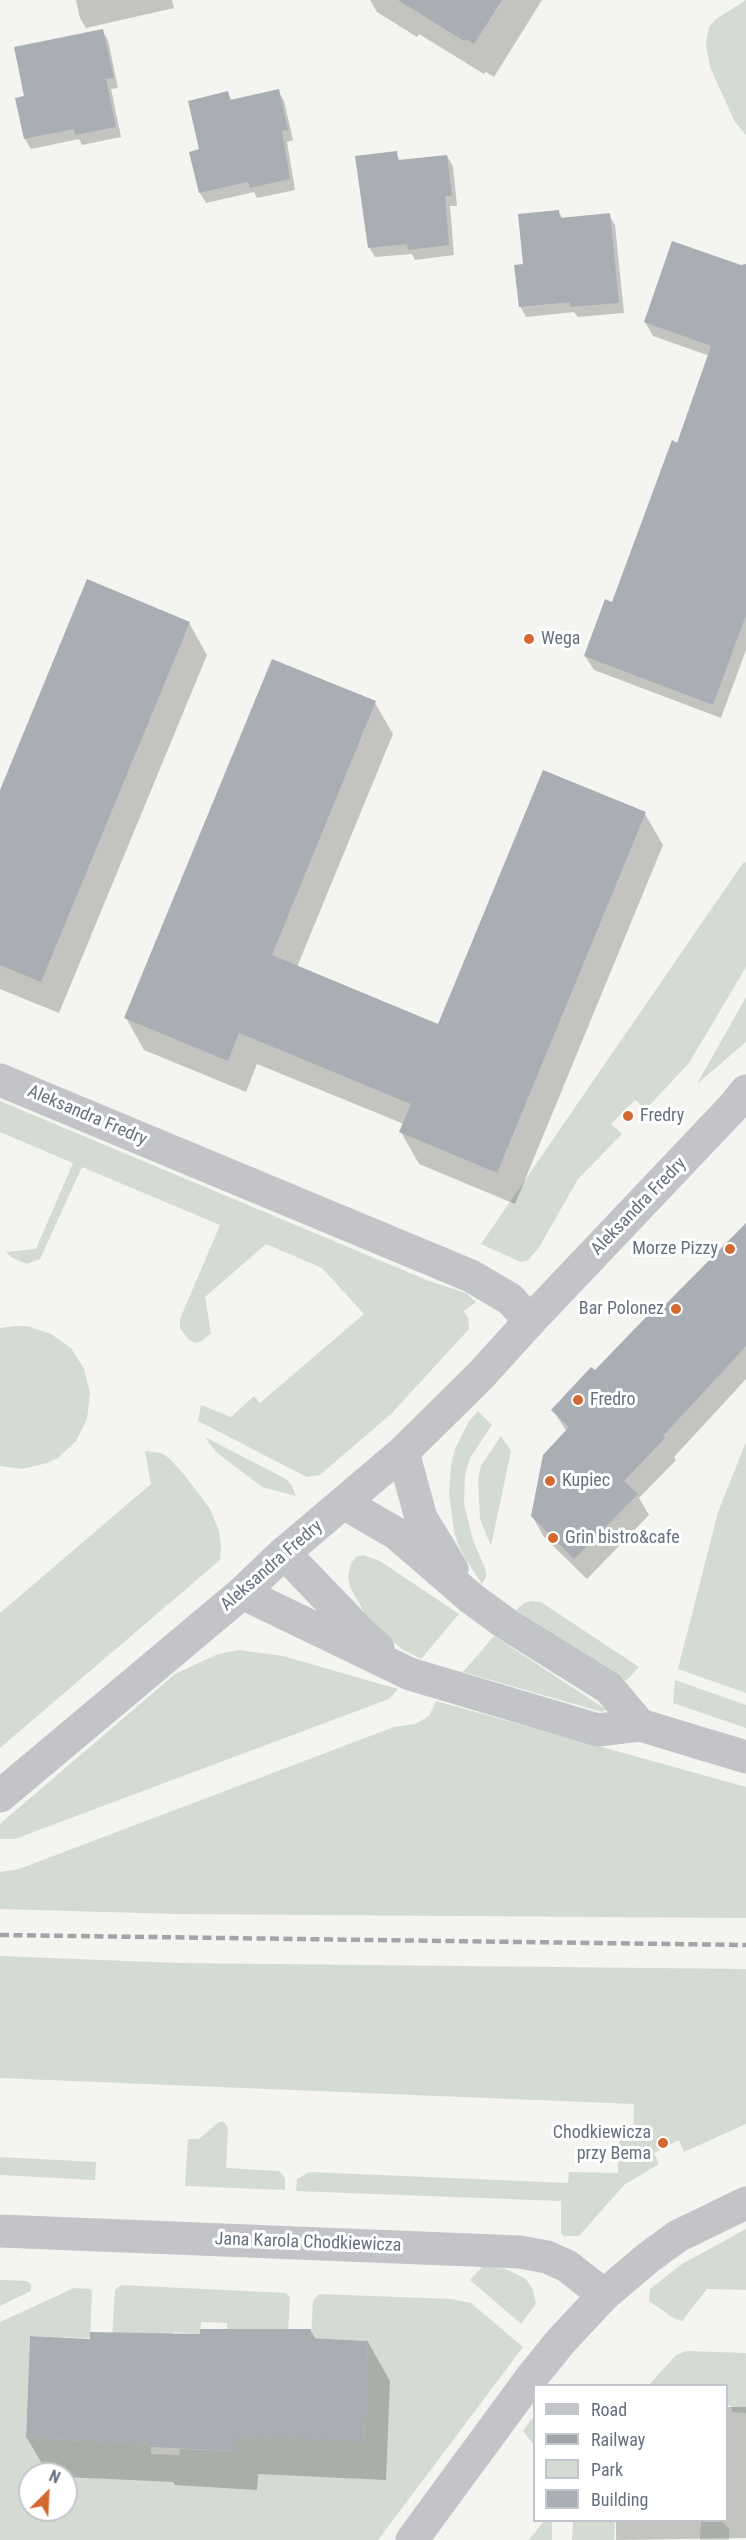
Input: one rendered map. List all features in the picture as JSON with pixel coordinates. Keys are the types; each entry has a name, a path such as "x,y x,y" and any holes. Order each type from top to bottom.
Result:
{"street":[{"name":"Aleksandra Fredry","path":"0,1080 471,1276 510,1299 530,1321"},
{"name":"Aleksandra Fredry","path":"0,1796 242,1593 284,1553 403,1452 481,1375 726,1116 746,1091"},
{"path":"403,1452 421,1518 471,1598"},
{"path":"344,1503 398,1534 471,1598 505,1623 609,1688 640,1725"},
{"path":"284,1553 362,1634 410,1674"},
{"path":"242,1593 410,1674 598,1730 640,1725 746,1757"},
{"path":"412,2540 531,2378 561,2340 604,2295 678,2236 746,2203"},
{"name":"Jana Karola Chodkiewicza","path":"0,2231 520,2252 547,2257 567,2266 604,2295"}],"green space":[{"path":"746,0 746,135 735,122 710,67 706,44 709,27 716,19"},
{"path":"746,862 746,967 689,1063 646,1109 635,1100 611,1124 622,1134 578,1179 538,1249 528,1260 521,1262 481,1244 743,863"},
{"path":"746,997 746,1042 697,1084"},
{"path":"0,1101 429,1281 466,1293 476,1302 464,1311 468,1318 469,1329 392,1413 320,1475 307,1477 198,1421 201,1405 231,1417 254,1396 260,1403 364,1314 322,1268 266,1244 205,1297 211,1333 202,1341 195,1343 189,1340 180,1328 180,1319 220,1225 82,1167 40,1259 27,1264 11,1257 6,1252 36,1249 73,1163 0,1132"},
{"path":"27,1326 51,1334 71,1348 84,1369 90,1393 87,1419 76,1441 58,1458 22,1469 0,1466 0,1328"},
{"path":"478,1411 492,1425 470,1458 465,1475 464,1504 473,1540 486,1571 482,1584 458,1544 449,1493 455,1449 469,1421"},
{"path":"501,1436 511,1451 491,1546 480,1519 478,1480 481,1466"},
{"path":"205,1437 286,1479 296,1496 262,1487 216,1452"},
{"path":"746,1442 746,1693 678,1669 718,1512"},
{"path":"145,1451 161,1453 169,1458 210,1509 219,1531 220,1560 0,1748 0,1613 151,1484"},
{"path":"363,1555 380,1561 459,1614 421,1659 402,1649 382,1633 364,1612 350,1587 348,1577 351,1563 356,1557"},
{"path":"541,1602 639,1667 626,1681 516,1610 524,1603"},
{"path":"494,1636 606,1710 602,1712 463,1672"},
{"path":"239,1650 283,1656 398,1689 389,1699 15,1839 0,1839 0,1824 175,1674 218,1654"},
{"path":"675,1680 746,1705 746,1728 673,1703"},
{"path":"436,1701 746,1787 746,1918 176,1914 0,1909 0,1872 19,1869 394,1727 415,1724 429,1716"},
{"path":"0,1956 178,1963 746,1969 746,2124 684,2152 679,2140 654,2153 659,2164 624,2185 579,2236 564,2236 561,2233 561,2201 296,2191 297,2179 309,2172 568,2183 569,2172 618,2173 619,2138 633,2138 634,2104 0,2078"},
{"path":"219,2122 224,2122 228,2128 226,2168 279,2171 285,2178 285,2190 185,2186 188,2139 199,2139"},
{"path":"0,2157 96,2162 95,2180 0,2175"},
{"path":"746,2229 746,2290 707,2289 682,2321 675,2319 649,2301 650,2289 682,2264"},
{"path":"483,2266 506,2269 526,2279 533,2290 536,2304 521,2324 470,2280"},
{"path":"0,2280 27,2281 31,2285 31,2291 0,2306"},
{"path":"121,2285 286,2293 290,2297 288,2337 227,2334 227,2323 201,2322 200,2334 173,2332 172,2342 112,2339 115,2290"},
{"path":"74,2288 92,2291 90,2338 30,2336 26,2438 151,2444 151,2454 179,2455 180,2449 235,2451 236,2436 364,2441 368,2341 311,2338 313,2301 319,2294 452,2299 471,2303 523,2347 378,2540 0,2540 0,2322"},
{"path":"687,2351 746,2353 746,2413 732,2412 731,2406 728,2405 728,2384 650,2384 676,2355"},
{"path":"533,2417 533,2444 523,2431"},
{"path":"543,2522 552,2522 552,2540 529,2540"},
{"path":"573,2522 615,2522 614,2540 572,2540"},
{"path":"701,2522 723,2522 729,2529 729,2540 700,2540"}],"building":[{"path":"398,0 502,0 474,44 466,39 464,41"},
{"path":"103,29 114,78 106,79 116,127 75,135 74,129 24,139 15,98 24,96 14,47"},
{"path":"279,89 288,130 282,131 290,179 250,188 248,182 199,193 189,152 199,149 188,101 228,91 230,100"},
{"path":"397,151 398,160 447,155 452,196 445,196 449,245 408,250 407,244 368,248 355,156"},
{"path":"559,210 560,218 610,213 619,303 570,307 570,302 519,307 514,265 523,264 518,214"},
{"path":"672,241 741,265 746,264 746,615 713,705 584,656 605,599 612,602 672,440 677,443 711,346 644,322"},
{"path":"87,579 190,622 41,982 0,965 0,790"},
{"path":"272,659 376,701 272,955 438,1024 543,770 646,812 497,1173 399,1132 411,1104 239,1033 228,1061 124,1018"},
{"path":"746,1223 746,1346 624,1481 638,1494 574,1559 531,1516 543,1455 569,1427 551,1410 591,1367 595,1370 648,1315 657,1313"},
{"path":"200,2329 311,2329 311,2338 368,2341 364,2442 236,2436 236,2451 26,2438 30,2336 90,2339 90,2332 200,2334"}],"railway":[{"path":"0,1935 746,1945"}],"place":[{"name":"Wega","path":"529,639"},
{"name":"Fredry","path":"628,1116"},
{"name":"Morze Pizzy","path":"730,1249"},
{"name":"Bar Polonez","path":"676,1309"},
{"name":"Fredro","path":"578,1400"},
{"name":"Kupiec","path":"550,1481"},
{"name":"Grin bistro&cafe","path":"553,1538"},
{"name":"Chodkiewicza przy Bema","path":"663,2143"}]}
